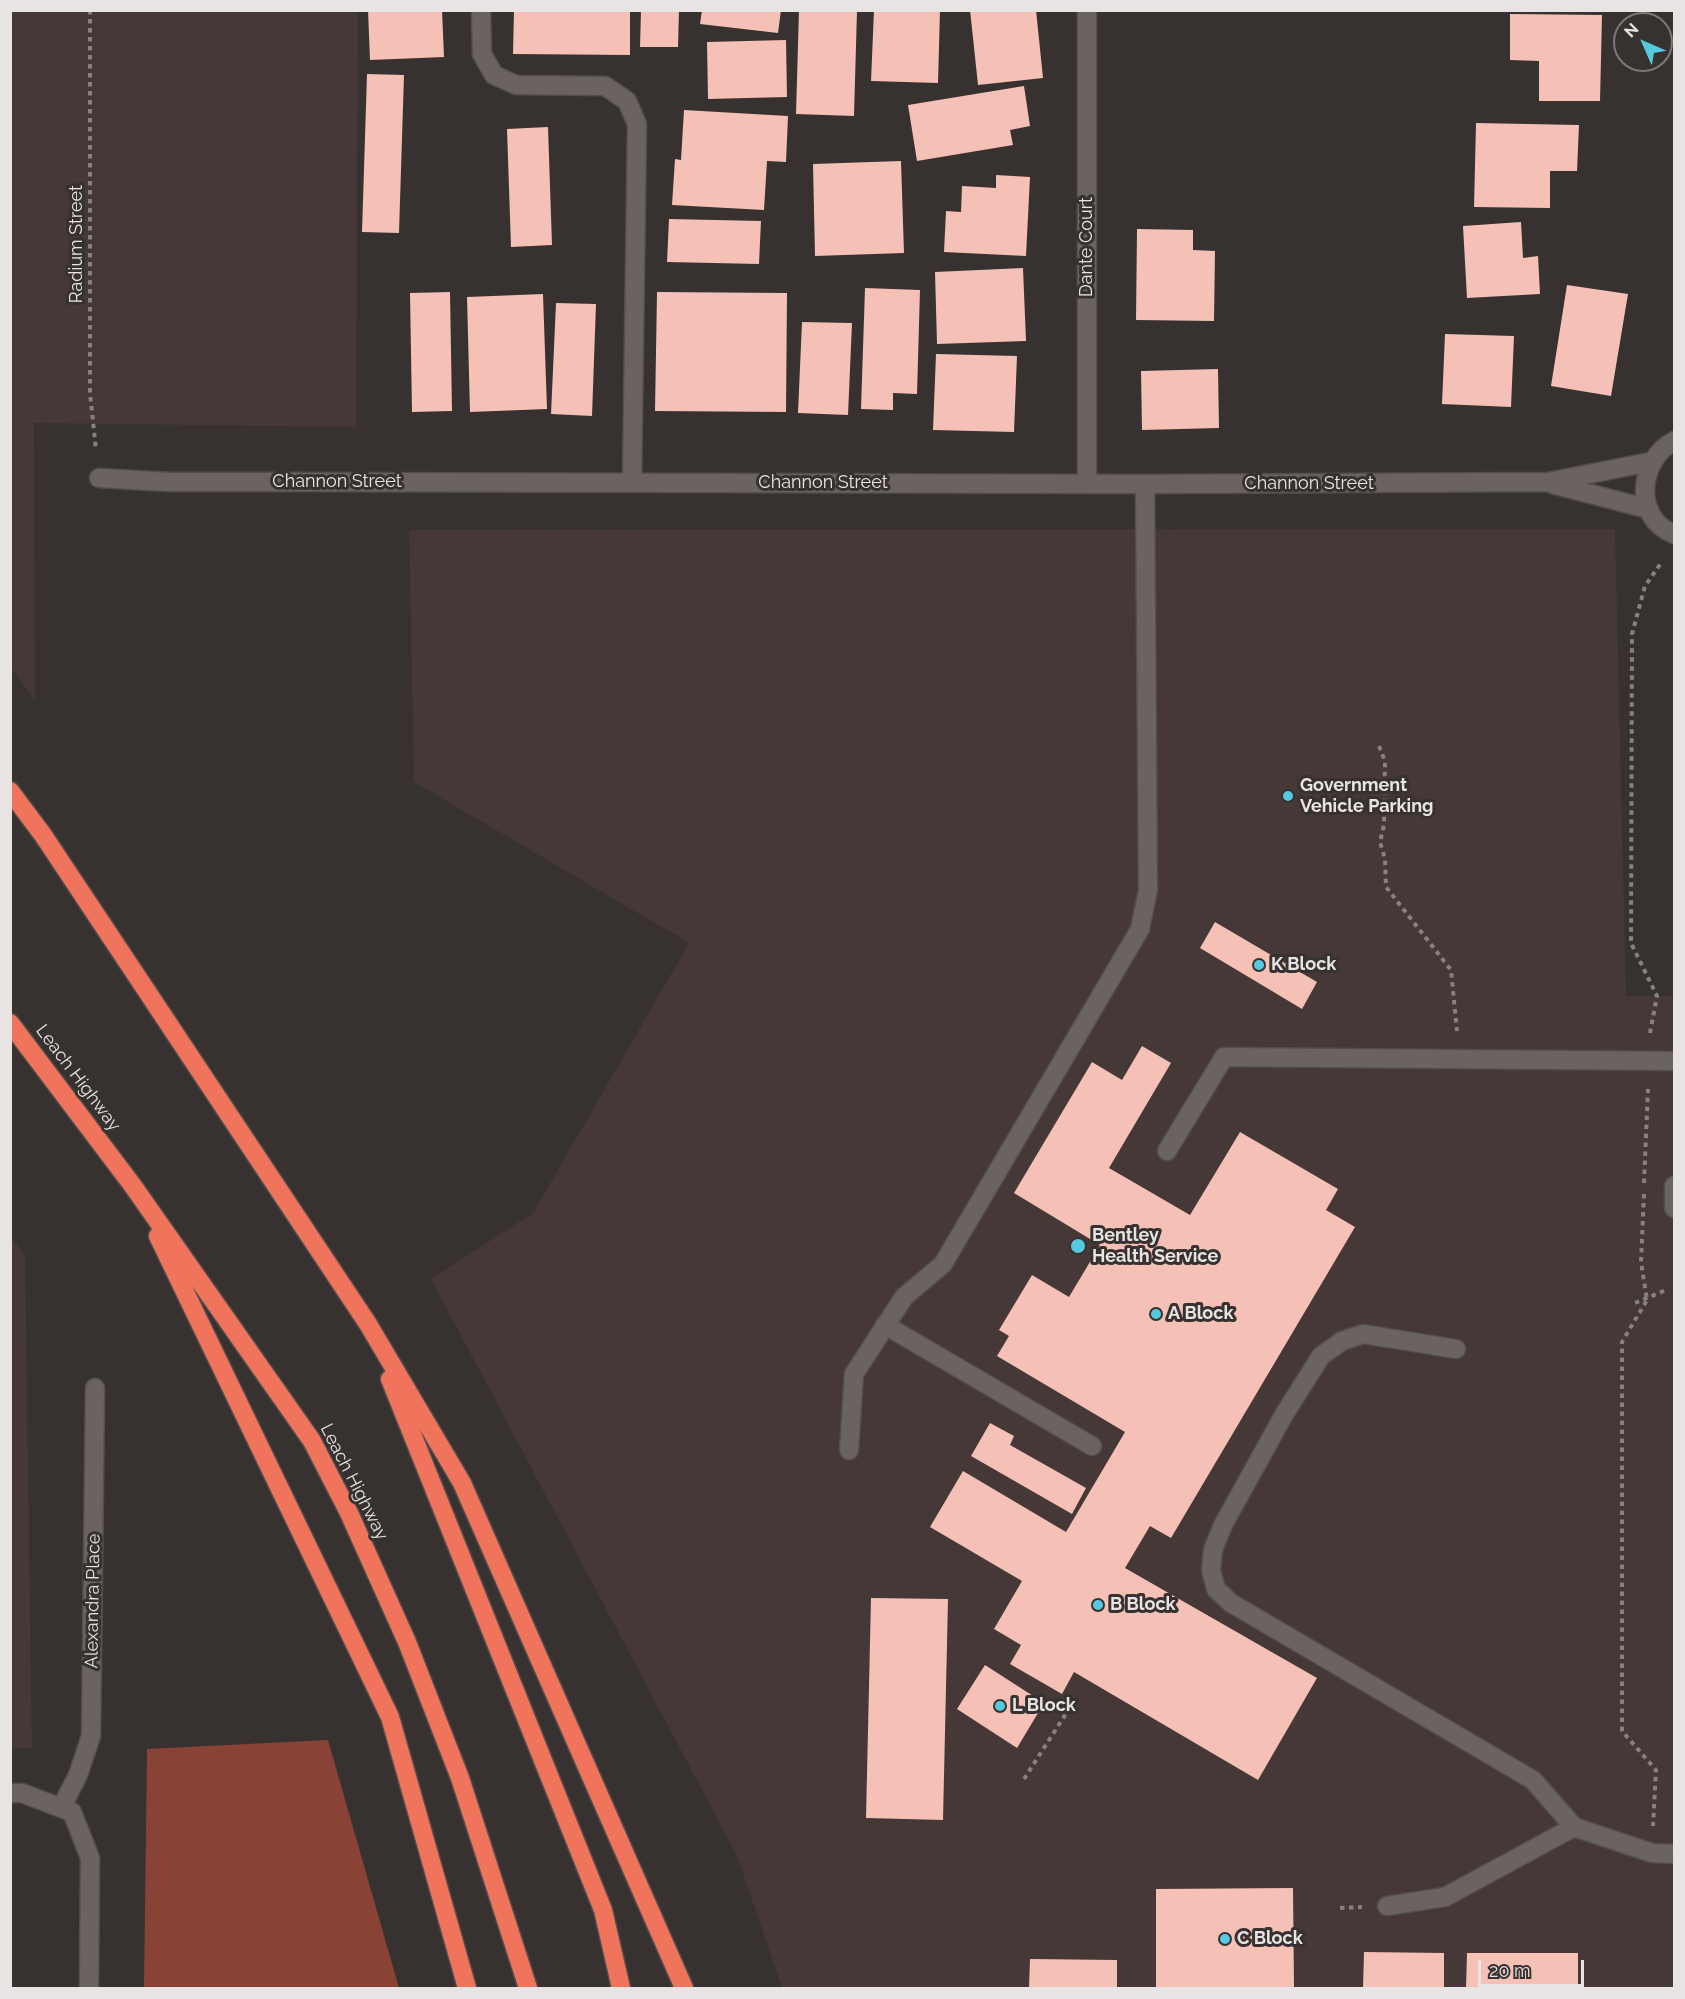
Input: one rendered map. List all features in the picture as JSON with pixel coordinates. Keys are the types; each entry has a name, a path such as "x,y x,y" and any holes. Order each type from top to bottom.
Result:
{"highway":[{"path":"10,791 43,835 368,1324 462,1483 684,1989"},
{"name":"Leach Highway","path":"10,1023 133,1185 312,1441 349,1513 407,1642 460,1778 528,1989"},
{"path":"133,1185 390,1717 467,1989"},
{"path":"368,1324 603,1910 621,1989"}],"street":[{"path":"481,10 482,54 494,75 516,85 605,86 627,100 637,124 632,483"},
{"name":"Dante Court","path":"1087,10 1087,484"},
{"path":"1673,537 1649,509 1645,494 1645,478 1650,462 1674,437"},
{"name":"Channon Street","path":"99,478 169,482 1087,484 1548,482 1650,462"},
{"name":"Channon Street","path":"1548,482 1649,509"},
{"path":"849,1450 854,1374 904,1298 943,1264 1140,929 1148,890 1145,484"},
{"path":"1167,1151 1224,1057 1674,1061"},
{"path":"1674,1186 1674,1208"},
{"path":"885,1325 1092,1446"},
{"path":"1456,1349 1364,1334 1342,1341 1321,1356 1285,1413 1223,1525 1212,1550 1211,1570 1216,1589 1231,1604 1533,1780 1574,1827 1652,1853 1674,1854"},
{"name":"Alexandra Place","path":"67,1810 91,1736 95,1388"},
{"path":"10,1792 22,1792 67,1810 90,1858 89,1989"},
{"path":"1387,1906 1445,1897 1574,1827"}],"path":[{"name":"Radium Street","path":"90,10 90,393 99,478"},
{"path":"1652,1853 1656,1770 1622,1731 1622,1342 1647,1300 1641,1262 1650,1037 1658,996 1631,943 1632,634 1645,586 1661,563"},
{"path":"1379,746 1385,761 1384,825 1380,842 1385,858 1386,888 1451,970 1459,1059"},
{"path":"1635,1304 1666,1290"},
{"path":"1024,1779 1067,1712"}],"shaded area":[{"path":"11,10 358,11 356,427 34,423 35,700 10,667"},
{"name":"Bentley Health Service","path":"1615,529 1626,996 1674,996 1674,1988 782,1988 737,1856 431,1279 533,1213 689,943 414,782 409,530"},
{"path":"10,1236 25,1255 32,1748 10,1748"},
{"path":"328,1740 399,1988 144,1988 147,1749"}],"building":[{"path":"368,10 442,10 444,57 370,60"},
{"path":"514,10 630,10 630,55 513,54"},
{"path":"641,10 679,10 678,47 640,47"},
{"path":"702,10 781,10 778,33 700,24"},
{"path":"799,10 857,11 854,116 796,114"},
{"path":"874,10 940,10 938,83 871,81"},
{"path":"970,10 1036,10 1043,78 978,85"},
{"path":"1510,14 1602,15 1600,101 1539,101 1539,61 1510,60"},
{"path":"786,40 787,97 708,99 707,42"},
{"path":"367,74 404,75 399,233 362,232"},
{"path":"1024,86 1030,126 1010,130 1013,145 917,161 908,105"},
{"path":"684,110 788,116 786,162 767,161 764,210 672,205 675,159 681,160"},
{"path":"1476,123 1579,125 1577,171 1550,171 1550,208 1474,207"},
{"path":"548,127 552,245 511,247 507,129"},
{"path":"901,161 904,253 815,256 813,164"},
{"path":"996,175 1030,177 1026,256 944,252 946,211 961,212 962,186 996,188"},
{"path":"669,219 761,221 759,264 667,262"},
{"path":"1521,222 1523,258 1538,256 1540,294 1467,298 1463,226"},
{"path":"1137,229 1193,230 1193,250 1215,251 1214,321 1136,320"},
{"path":"1023,268 1026,341 937,344 935,272"},
{"path":"1567,285 1628,294 1611,396 1551,386"},
{"path":"865,288 920,290 917,394 893,393 893,410 861,409"},
{"path":"450,292 452,411 412,412 410,293"},
{"path":"657,292 787,293 786,412 655,411"},
{"path":"543,294 547,409 470,412 467,297"},
{"path":"556,303 596,304 592,416 551,414"},
{"path":"802,322 852,323 848,415 798,413"},
{"path":"1445,334 1514,336 1511,407 1442,404"},
{"path":"936,354 1017,356 1014,432 933,430"},
{"path":"1218,369 1219,428 1142,430 1141,371"},
{"name":"K Block","path":"1215,922 1317,982 1302,1009 1200,948"},
{"name":"A Block","path":"1142,1046 1171,1063 1109,1168 1190,1215 1240,1132 1338,1189 1326,1210 1355,1227 1171,1538 1150,1526 1125,1568 1317,1678 1258,1780 1074,1672 1062,1694 1010,1664 1021,1645 994,1629 1022,1581 930,1527 963,1471 1066,1532 1125,1432 997,1356 1009,1336 999,1330 1032,1275 1069,1297 1100,1245 1014,1193 1092,1062 1122,1080"},
{"path":"990,1423 1014,1436 1010,1445 1086,1488 1072,1514 971,1456"},
{"path":"871,1598 948,1599 943,1820 866,1818"},
{"name":"L Block","path":"985,1665 1044,1703 1017,1748 957,1709"},
{"name":"C Block","path":"1293,1888 1294,1988 1156,1988 1156,1889"},
{"path":"1364,1952 1444,1953 1444,1988 1363,1988"},
{"path":"1467,1953 1578,1953 1578,1988 1466,1988"},
{"path":"1030,1959 1117,1960 1117,1988 1029,1988"}],"place":[{"name":"Government Vehicle Parking","path":"1288,796"},
{"name":"K Block","path":"1259,965"},
{"name":"Bentley Health Service","path":"1078,1246"},
{"name":"A Block","path":"1156,1314"},
{"name":"B Block","path":"1098,1605"},
{"name":"L Block","path":"1000,1706"},
{"name":"C Block","path":"1225,1939"}]}
